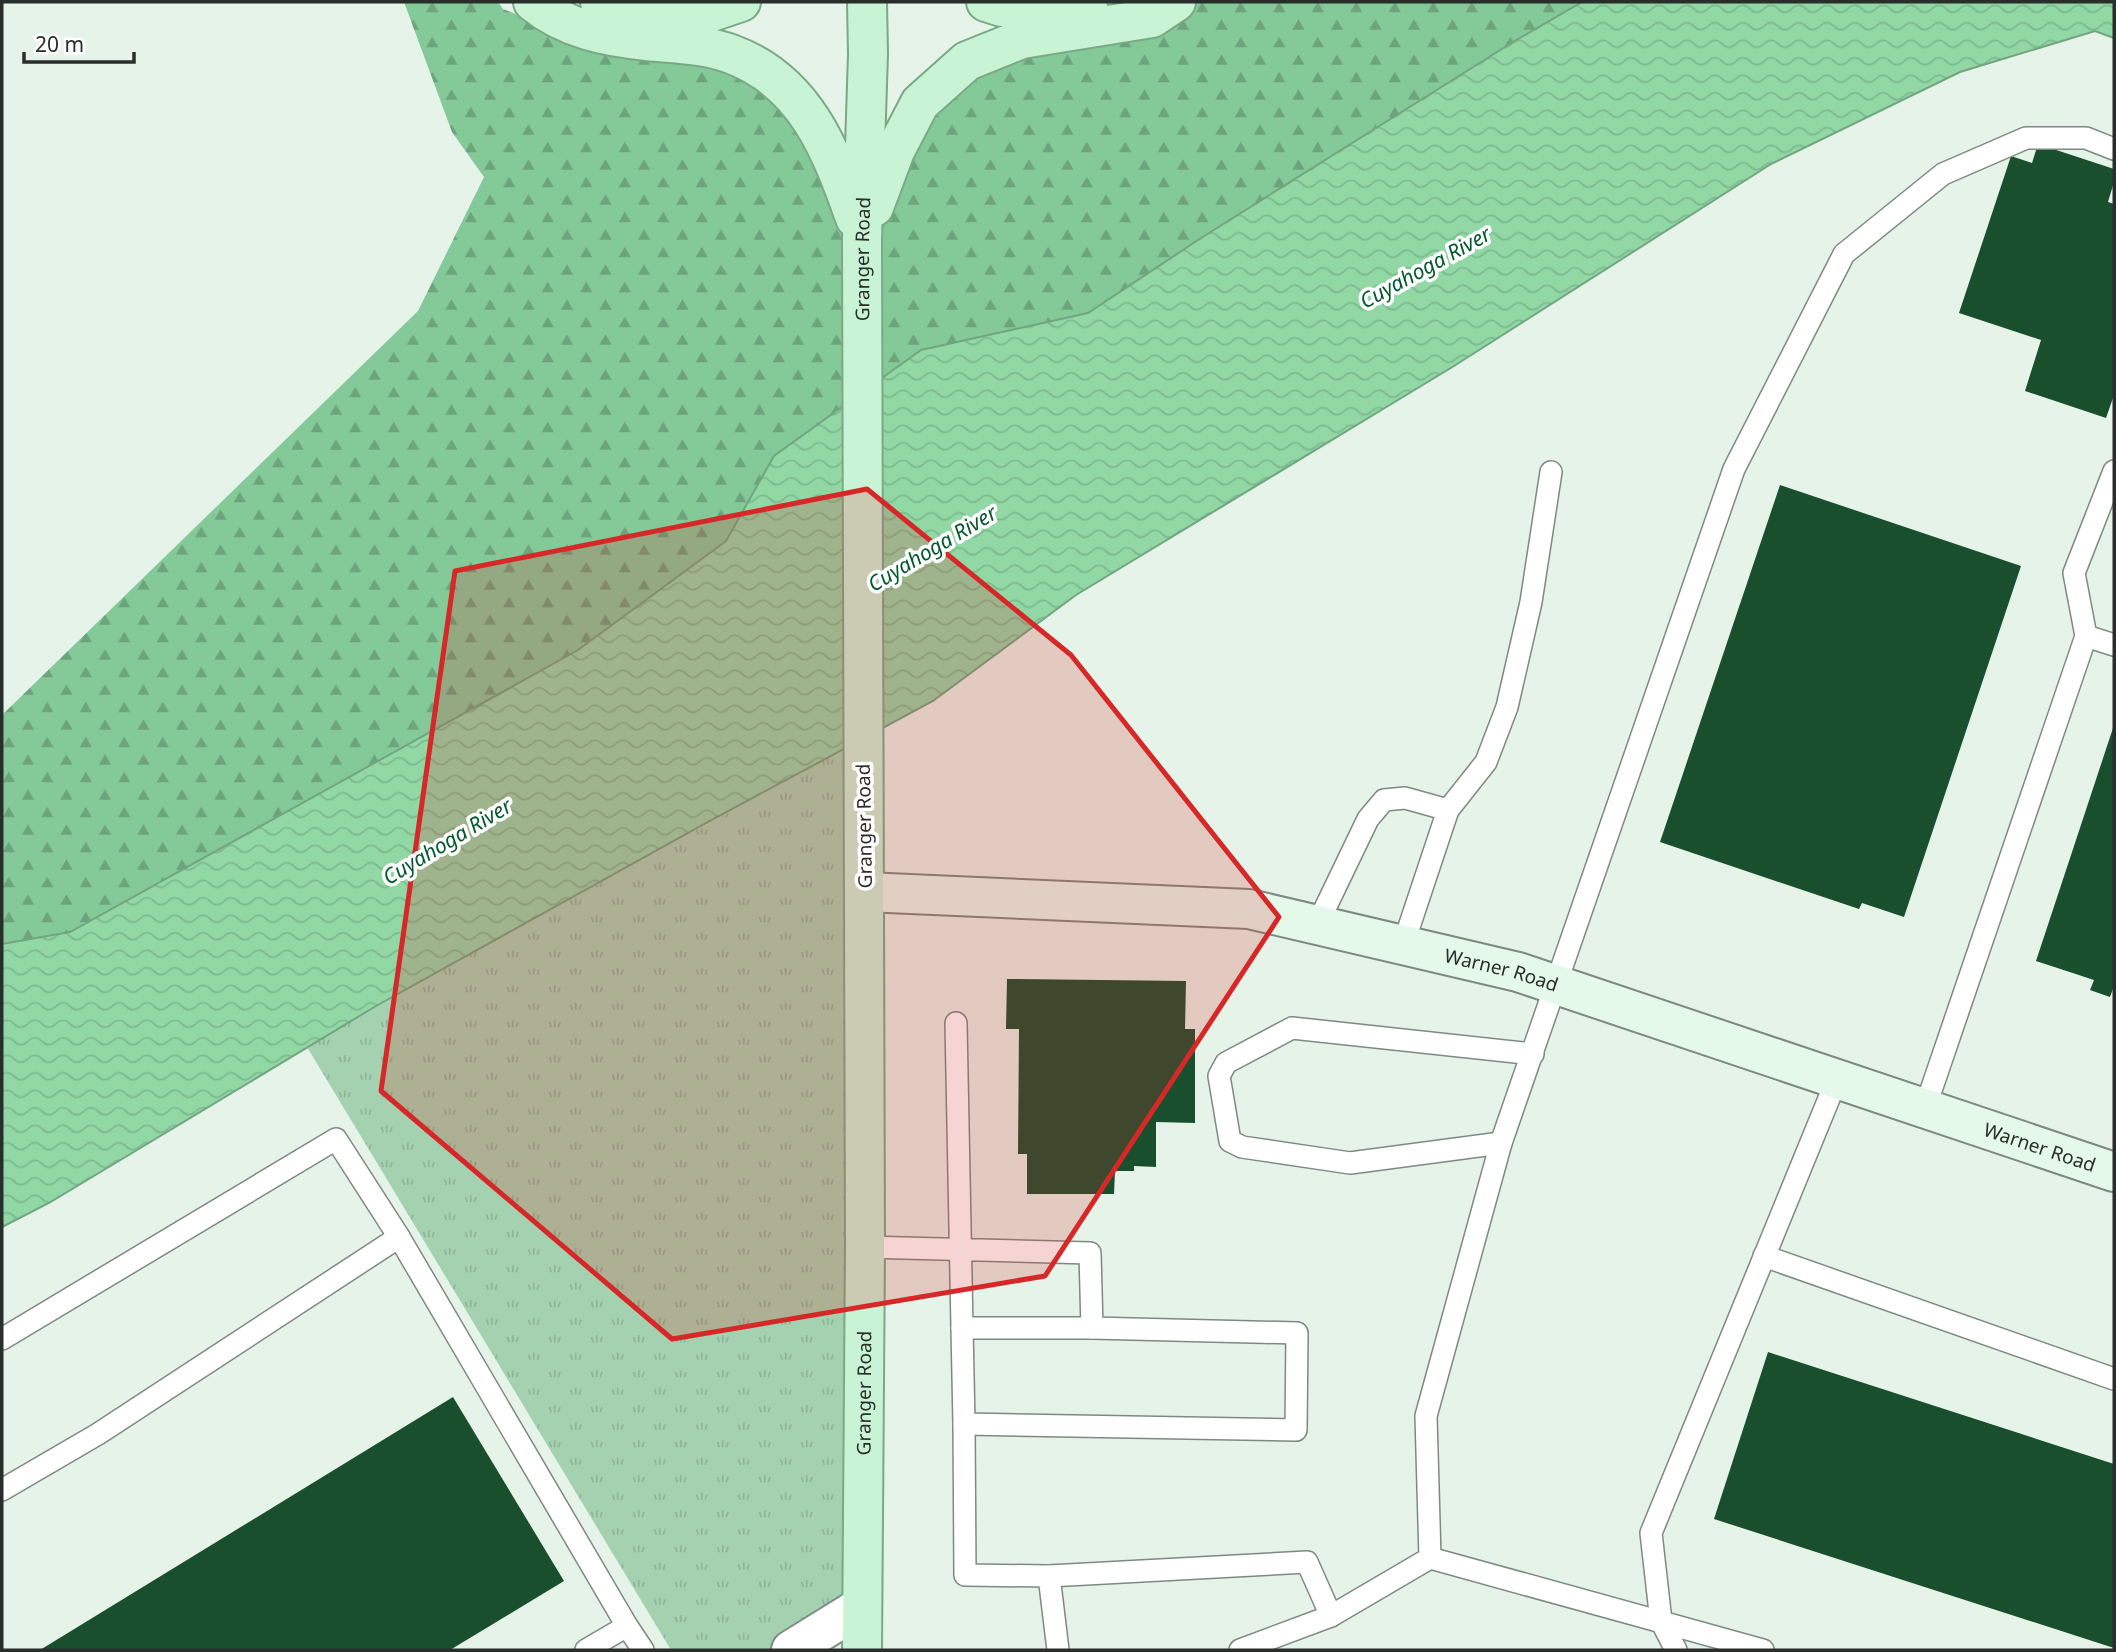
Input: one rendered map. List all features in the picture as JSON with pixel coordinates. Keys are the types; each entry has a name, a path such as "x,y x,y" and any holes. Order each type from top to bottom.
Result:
{"main road":[{"path":"533,2 562,21 589,31 627,39 702,47 731,54 762,69 784,87 818,128 836,165 862,239"},
{"path":"600,2 636,12 700,16 741,2"},
{"name":"Granger Road","path":"862,1650 865,1247 862,239 867,2"},
{"path":"986,2 1002,7 1095,11 1121,2"},
{"path":"862,239 895,151 920,103 967,61 1023,39 1152,18 1176,2"},
{"name":"Warner Road","path":"864,892 1249,909 1518,972 2114,1172"}],"street":[{"path":"791,1650 862,1606"}],"lane":[{"path":"1430,1558 1426,1416 1501,1143 1734,469 1844,254 1943,174 2026,138 2086,138 2114,149"},
{"path":"1924,1108 2086,636 2074,573 2114,471"},
{"path":"1404,945 1448,810 1486,762 1507,708 1531,602 1551,472"},
{"path":"2086,636 2114,645"},
{"path":"1317,925 1368,819 1384,800 1405,798 1448,810"},
{"path":"956,1023 965,1575 1049,1576 1307,1562 1332,1616"},
{"path":"1501,1143 1350,1163 1242,1147 1230,1142 1219,1076 1226,1063 1292,1028 1533,1054"},
{"path":"1676,1650 1661,1621 1651,1533 1838,1079"},
{"path":"2,1339 336,1139 399,1237 643,1650"},
{"path":"2,1490 98,1434 399,1237"},
{"path":"865,1247 1090,1253 1093,1328"},
{"path":"1764,1256 2114,1379"},
{"path":"962,1328 1297,1333 1296,1430 964,1424"},
{"path":"1240,1650 1332,1616 1430,1558 1763,1650"},
{"path":"1049,1576 1058,1650"},
{"path":"586,1650 627,1626"}],"highlighted area":[{"path":"867,489 1071,655 1279,917 1045,1276 672,1339 381,1091 455,571"}],"green space":[{"path":"404,2 498,2 503,9 557,30 762,69 862,238 967,61 1176,2 1582,2 1513,42 1201,238 1088,313 921,350 774,456 726,541 578,650 70,932 2,944 2,715 418,311 484,177 452,132"},
{"path":"862,739 862,1606 791,1650 671,1650 307,1047 376,1006"}],"water":[{"name":"Cuyahoga River","path":"1582,2 2114,2 2114,38 2095,31 1960,72 1771,164 1454,366 1076,595 933,701 376,1006 49,1203 2,1227 2,944 70,932 578,650 726,541 774,456 921,350 1088,313 1201,238 1513,42"}],"building":[{"path":"2038,144 2114,169 2114,182 2108,202 2114,204 2114,395 2106,418 2025,391 2041,340 1959,313 2011,156 2032,163"},
{"path":"1780,485 2021,566 1904,917 1862,903 1859,909 1660,842"},
{"path":"2114,725 2114,986 2110,997 2090,990 2094,980 2036,961"},
{"path":"1007,979 1186,981 1185,1029 1195,1029 1195,1123 1156,1122 1156,1167 1134,1166 1134,1171 1115,1171 1114,1194 1027,1194 1027,1154 1018,1154 1019,1029 1006,1029"},
{"path":"1768,1352 2114,1464 2114,1648 1714,1519"},
{"path":"453,1397 564,1581 450,1650 40,1650"}]}
